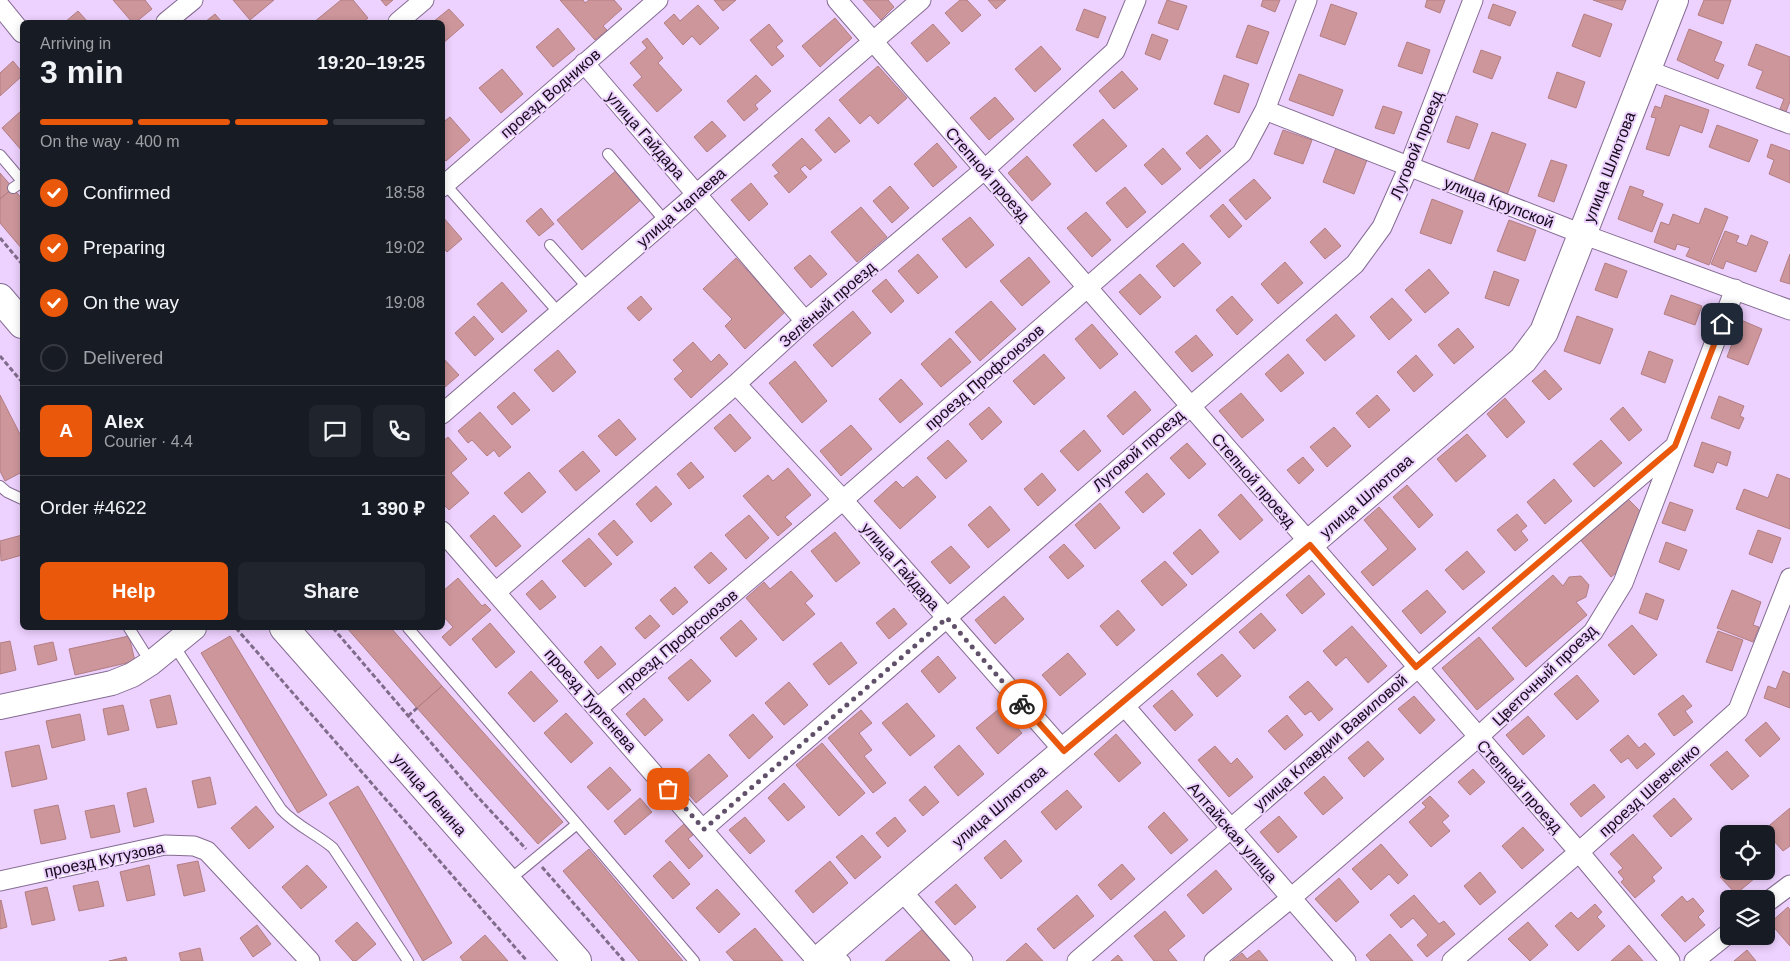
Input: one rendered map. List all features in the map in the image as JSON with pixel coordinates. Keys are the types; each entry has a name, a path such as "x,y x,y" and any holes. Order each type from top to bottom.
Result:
{"main road":[{"name":"улица Шлютова","path":"828,958 900,890 1120,702 1310,545 1523,360 1544,332 1674,0"},
{"path":"0,298 20,322"},
{"name":"улица Ленина","path":"286,630 577,961"}],"street":[{"path":"168,20 193,0"},
{"path":"400,20 424,0"},
{"name":"проезд Водников","path":"445,185 658,0"},
{"name":"Степной проезд","path":"837,0 1477,738 1579,852 1670,961"},
{"name":"улица Чапаева","path":"445,411 921,0"},
{"name":"Зелёный проезд","path":"496,592 736,384 805,321 984,170 1115,52 1136,0"},
{"name":"проезд Профсоюзов","path":"598,708 842,500 1242,153 1265,110 1307,0"},
{"name":"Луговой проезд","path":"704,829 1189,406 1355,264 1382,226 1408,166 1473,0"},
{"path":"0,6 20,31"},
{"name":"улица Гайдара","path":"584,63 805,321"},
{"path":"1647,70 1790,124"},
{"name":"улица Крупской","path":"1265,110 1582,234 1790,310"},
{"name":"Цветочный проезд","path":"1214,961 1291,898 1477,738 1593,632 1623,583 1735,289"},
{"name":"улица Гайдара","path":"736,384 842,500 1064,751"},
{"name":"улица Клавдии Вавиловой","path":"1077,961 1416,667 1675,446"},
{"name":"проезд Тургенева","path":"445,534 704,829 828,958"},
{"name":"проезд Шевченко","path":"1452,961 1579,852 1738,710 1790,578"},
{"path":"0,707 112,683 132,675 151,663 192,630"},
{"name":"Алтайская улица","path":"1120,702 1346,961"},
{"name":"проезд Кутузова","path":"0,881 165,845 194,846 207,851 310,961"},
{"path":"1775,896 1790,884"},
{"path":"900,890 963,961"},
{"path":"1694,961 1720,940"}],"lane":[{"path":"608,154 665,221"},
{"path":"0,155 20,179"},
{"path":"13,188 20,183"},
{"path":"445,187 560,312"},
{"path":"550,246 588,288"},
{"path":"0,486 20,498"},
{"path":"130,630 151,663"},
{"path":"410,630 694,961"},
{"path":"174,644 281,810 292,821 320,836 333,848 408,961"},
{"path":"507,882 577,824"}],"path":[{"path":"0,238 20,262"},
{"path":"0,356 20,380"},
{"path":"238,630 527,961"},
{"path":"335,630 624,961"},
{"path":"408,716 417,708"}],"building":[{"path":"113,0 145,0 152,9 138,20 130,20"},
{"path":"233,0 274,0 250,20"},
{"path":"341,0 353,0 368,18 366,20 316,20"},
{"path":"381,0 393,0 386,6"},
{"path":"560,0 583,0 585,3 589,0 614,0 622,9 603,26 607,30 595,40"},
{"path":"714,0 736,0 723,11"},
{"path":"863,0 888,0 894,7 881,20"},
{"path":"960,0 967,0 981,15 962,32 945,13"},
{"path":"988,0 1006,0 996,9"},
{"path":"1167,0 1187,6 1178,30 1158,23"},
{"path":"1263,0 1280,0 1275,12 1261,6"},
{"path":"1427,0 1445,0 1440,13 1425,7"},
{"path":"1593,0 1626,0 1622,10"},
{"path":"1704,0 1731,0 1723,24 1698,15"},
{"path":"1331,4 1357,13 1345,45 1320,36"},
{"path":"1493,4 1516,12 1510,26 1488,18"},
{"path":"698,5 719,28 700,45 692,36 683,45 664,23 674,14 680,21"},
{"path":"449,9 464,25 445,41 445,20 435,20"},
{"path":"1084,9 1106,17 1098,38 1076,30"},
{"path":"78,11 86,20 67,20"},
{"path":"215,14 220,20 208,20"},
{"path":"1584,14 1612,24 1600,57 1572,46"},
{"path":"835,18 852,38 820,67 802,46"},
{"path":"769,24 783,41 776,47 784,56 772,66 750,40"},
{"path":"933,24 950,43 927,62 911,43"},
{"path":"1248,25 1269,32 1257,64 1236,57"},
{"path":"558,28 575,49 553,67 536,47"},
{"path":"1689,29 1722,42 1714,61 1724,65 1718,79 1677,60"},
{"path":"1152,34 1168,40 1160,60 1145,54"},
{"path":"647,38 663,58 658,63 682,90 657,112 633,85 642,77 630,63 647,48 642,42"},
{"path":"1407,42 1430,50 1422,74 1398,66"},
{"path":"1756,44 1790,57 1790,101 1786,112 1780,109 1784,99 1756,88 1763,71 1748,65"},
{"path":"1041,46 1061,69 1035,92 1015,69"},
{"path":"1481,50 1501,57 1492,79 1473,72"},
{"path":"13,61 20,70 20,78 0,96 0,73"},
{"path":"878,66 907,98 878,124 870,115 860,124 839,100"},
{"path":"502,69 523,94 501,113 479,88"},
{"path":"1122,71 1138,89 1114,109 1099,91"},
{"path":"1557,72 1585,82 1576,108 1548,98"},
{"path":"1299,74 1343,90 1333,116 1289,100"},
{"path":"756,75 771,91 755,105 758,109 744,121 727,101"},
{"path":"1224,75 1249,84 1239,113 1214,104"},
{"path":"1665,95 1709,110 1702,133 1680,125 1669,156 1646,149 1656,118 1651,117 1655,106 1661,108"},
{"path":"995,97 1014,119 989,140 970,118"},
{"path":"1383,106 1402,112 1394,134 1375,128"},
{"path":"20,112 20,149 2,128"},
{"path":"1456,116 1478,124 1469,149 1447,142"},
{"path":"450,117 470,140 446,161 445,160 445,121"},
{"path":"829,117 850,141 835,153 815,130"},
{"path":"1103,119 1127,146 1096,172 1073,145"},
{"path":"712,121 726,136 707,152 694,137"},
{"path":"1717,125 1758,140 1749,162 1709,147"},
{"path":"1283,130 1312,140 1303,164 1274,154"},
{"path":"1492,132 1526,144 1507,195 1473,183"},
{"path":"1207,135 1221,151 1200,169 1186,153"},
{"path":"802,138 822,160 810,170 805,165 800,169 807,177 789,193 774,176 779,173 772,165"},
{"path":"937,143 957,167 933,187 914,164"},
{"path":"1771,144 1790,151 1790,183 1769,174 1774,160 1767,157"},
{"path":"1163,148 1181,169 1162,185 1144,165"},
{"path":"1336,148 1367,160 1354,194 1323,182"},
{"path":"1027,156 1051,184 1032,201 1008,173"},
{"path":"1551,160 1567,165 1554,202 1538,196"},
{"path":"618,169 643,198 582,250 557,220"},
{"path":"0,173 13,188 0,199"},
{"path":"1254,179 1271,198 1246,220 1229,200"},
{"path":"751,183 768,204 749,221 731,200"},
{"path":"890,186 909,208 892,223 873,201"},
{"path":"1630,186 1644,191 1642,196 1663,204 1652,232 1618,219"},
{"path":"1125,187 1146,212 1127,228 1106,203"},
{"path":"13,188 20,197 20,247 0,223 0,199"},
{"path":"1432,199 1463,211 1451,244 1420,233"},
{"path":"1223,204 1242,226 1229,238 1210,216"},
{"path":"861,207 887,237 857,262 831,232"},
{"path":"541,208 554,224 539,236 526,221"},
{"path":"1705,208 1728,217 1709,265 1686,256 1690,248 1677,244 1675,250 1654,242 1661,222 1669,225 1673,214 1699,224"},
{"path":"1086,212 1111,240 1092,257 1067,228"},
{"path":"970,217 994,245 966,268 942,239"},
{"path":"445,219 462,239 447,252 445,250"},
{"path":"1509,220 1536,230 1525,261 1497,251"},
{"path":"1325,228 1341,246 1325,259 1310,242"},
{"path":"1725,231 1739,236 1736,242 1747,246 1751,235 1768,242 1756,272 1726,261 1723,269 1711,264"},
{"path":"1183,243 1201,263 1174,287 1156,266"},
{"path":"918,254 938,277 918,294 898,271"},
{"path":"1790,254 1790,284 1780,281"},
{"path":"810,255 827,274 811,288 794,268"},
{"path":"1029,257 1050,282 1022,306 1000,281"},
{"path":"736,258 785,312 745,349 725,326 732,319 703,289"},
{"path":"1285,262 1303,283 1278,304 1261,284"},
{"path":"1605,263 1627,271 1617,298 1595,290"},
{"path":"1429,269 1449,293 1425,313 1405,290"},
{"path":"1494,271 1519,280 1509,306 1485,298"},
{"path":"1140,274 1161,297 1140,315 1119,292"},
{"path":"886,279 904,301 891,313 872,291"},
{"path":"502,282 527,311 502,333 477,304"},
{"path":"1671,295 1702,306 1695,325 1664,314"},
{"path":"641,296 652,309 639,321 627,308"},
{"path":"1232,296 1253,320 1237,335 1216,310"},
{"path":"1392,298 1412,320 1389,340 1370,317"},
{"path":"991,301 1016,329 980,361 955,332"},
{"path":"853,311 871,333 832,367 813,345"},
{"path":"1336,314 1355,336 1325,361 1306,340"},
{"path":"474,316 494,339 475,356 455,333"},
{"path":"1577,316 1613,329 1600,364 1564,351"},
{"path":"1741,320 1762,329 1748,365 1727,357"},
{"path":"1092,324 1118,354 1100,369 1075,339"},
{"path":"1458,328 1474,347 1454,364 1438,345"},
{"path":"1196,335 1213,355 1192,372 1175,352"},
{"path":"950,338 971,362 941,387 921,364"},
{"path":"693,342 711,362 719,354 728,364 691,398 674,379 683,371 673,360"},
{"path":"558,350 576,372 553,392 534,370"},
{"path":"1649,351 1673,360 1665,383 1641,374"},
{"path":"1044,354 1065,378 1034,405 1013,381"},
{"path":"1288,354 1304,373 1281,392 1265,374"},
{"path":"1416,355 1433,375 1414,392 1397,372"},
{"path":"445,360 459,375 445,387"},
{"path":"795,361 827,401 802,423 769,383"},
{"path":"1545,370 1562,389 1549,400 1532,381"},
{"path":"901,379 923,404 900,423 879,399"},
{"path":"1135,391 1151,410 1123,435 1107,416"},
{"path":"514,392 530,410 512,425 497,407"},
{"path":"1241,393 1264,420 1242,438 1219,411"},
{"path":"0,395 20,434 20,473 5,481 0,471"},
{"path":"1377,395 1390,410 1369,428 1356,413"},
{"path":"1719,396 1744,406 1740,416 1744,418 1739,429 1711,418"},
{"path":"1505,398 1525,422 1507,438 1487,414"},
{"path":"989,407 1002,422 982,440 969,424"},
{"path":"1623,407 1642,430 1629,441 1610,419"},
{"path":"480,412 511,447 499,457 494,450 487,456 472,440 468,443 458,431"},
{"path":"730,414 751,438 735,452 714,428"},
{"path":"619,419 636,439 616,456 598,436"},
{"path":"851,425 872,449 841,476 820,451"},
{"path":"1334,427 1351,446 1327,467 1310,447"},
{"path":"1084,430 1101,451 1078,471 1060,451"},
{"path":"1467,434 1486,456 1456,482 1437,459"},
{"path":"448,437 467,459 451,473 469,493 449,510 445,506 445,440"},
{"path":"948,440 967,461 946,479 927,458"},
{"path":"1601,440 1622,463 1594,487 1573,464"},
{"path":"1702,442 1731,452 1727,466 1717,462 1713,473 1694,466"},
{"path":"1187,443 1206,464 1189,479 1170,458"},
{"path":"583,451 600,471 576,491 559,471"},
{"path":"1303,457 1314,470 1299,484 1287,470"},
{"path":"691,462 704,477 689,489 677,474"},
{"path":"788,468 811,495 785,517 792,524 778,536 743,496 768,475 773,481"},
{"path":"529,472 546,492 522,513 504,493"},
{"path":"1042,473 1056,490 1038,506 1024,489"},
{"path":"1147,473 1165,494 1143,513 1125,492"},
{"path":"1777,474 1790,479 1790,529 1736,509 1744,489 1768,498"},
{"path":"917,476 936,497 900,529 874,501 896,481 903,488"},
{"path":"1554,479 1572,501 1545,524 1527,502"},
{"path":"1407,485 1433,515 1419,528 1393,497"},
{"path":"656,486 672,504 651,522 636,504"},
{"path":"1241,494 1263,520 1240,540 1218,515"},
{"path":"1625,496 1643,514 1623,567 1611,577 1578,537"},
{"path":"1670,502 1693,510 1685,531 1662,523"},
{"path":"1100,503 1120,528 1095,549 1075,525"},
{"path":"990,506 1010,530 988,548 968,525"},
{"path":"1379,507 1416,549 1373,586 1361,572 1388,549 1364,520"},
{"path":"1517,514 1527,526 1521,531 1528,540 1515,551 1497,530"},
{"path":"494,515 521,546 496,567 470,536"},
{"path":"749,515 769,538 746,559 725,535"},
{"path":"614,520 633,542 617,556 598,534"},
{"path":"1200,529 1219,552 1192,575 1173,553"},
{"path":"1758,530 1781,538 1772,563 1749,554"},
{"path":"835,532 860,563 836,582 811,551"},
{"path":"20,536 20,556 1,561 0,541"},
{"path":"589,538 612,564 585,587 562,561"},
{"path":"1666,542 1687,550 1679,570 1659,562"},
{"path":"1064,544 1084,566 1068,579 1049,557"},
{"path":"951,546 970,567 950,584 931,562"},
{"path":"1467,551 1485,572 1463,590 1445,570"},
{"path":"711,552 727,569 709,584 694,567"},
{"path":"1165,561 1187,585 1162,606 1141,581"},
{"path":"791,571 813,596 805,603 815,614 783,641 746,598 764,582 770,589"},
{"path":"1309,575 1325,594 1302,614 1286,595"},
{"path":"1553,575 1563,586 1569,577 1581,576 1589,585 1586,597 1576,602 1587,615 1526,667 1492,628"},
{"path":"458,578 482,606 485,604 491,610 450,646 442,637 453,627 445,618 445,589"},
{"path":"542,580 556,597 540,610 526,594"},
{"path":"675,587 688,602 673,615 660,600"},
{"path":"1427,590 1446,612 1421,634 1402,611"},
{"path":"1732,590 1761,602 1753,625 1759,627 1753,642 1717,628"},
{"path":"1646,593 1664,600 1657,620 1639,613"},
{"path":"1004,596 1024,619 995,644 975,620"},
{"path":"894,608 907,624 889,639 876,623"},
{"path":"1118,610 1135,630 1117,646 1100,626"},
{"path":"1261,613 1276,630 1254,649 1239,632"},
{"path":"650,615 660,626 645,639 635,628"},
{"path":"741,620 757,639 736,657 720,638"},
{"path":"490,623 515,652 496,668 472,639"},
{"path":"1632,625 1657,655 1634,675 1608,645"},
{"path":"1352,626 1387,666 1368,683 1346,657 1336,666 1323,651"},
{"path":"349,630 393,630 442,686 417,708"},
{"path":"1718,631 1743,640 1732,671 1706,662"},
{"path":"129,636 135,661 75,675 69,649"},
{"path":"230,636 327,795 298,813 201,653"},
{"path":"1479,637 1514,679 1477,710 1442,668"},
{"path":"10,641 16,670 0,674 0,643"},
{"path":"53,642 57,660 38,665 34,646"},
{"path":"841,642 857,663 829,685 813,664"},
{"path":"601,646 616,664 598,679 584,662"},
{"path":"1068,653 1086,674 1060,696 1042,675"},
{"path":"1222,654 1241,676 1217,697 1197,674"},
{"path":"938,656 956,678 939,693 921,671"},
{"path":"691,659 711,681 688,701 668,678"},
{"path":"531,671 558,701 534,722 508,693"},
{"path":"1783,671 1790,674 1790,708 1764,698 1768,686 1776,689"},
{"path":"1577,675 1599,701 1577,720 1554,694"},
{"path":"1308,681 1333,709 1319,721 1311,711 1305,715 1289,697"},
{"path":"789,682 808,705 784,725 765,703"},
{"path":"442,686 563,822 538,844 417,708"},
{"path":"1172,690 1193,715 1175,731 1153,706"},
{"path":"170,695 177,724 157,728 150,700"},
{"path":"1683,695 1692,706 1685,711 1693,722 1674,736 1658,714"},
{"path":"1414,696 1435,720 1420,734 1398,709"},
{"path":"644,698 663,720 645,736 626,714"},
{"path":"907,703 935,736 910,756 882,723"},
{"path":"123,705 129,730 108,735 103,709"},
{"path":"1000,708 1022,733 998,754 976,728"},
{"path":"861,710 872,723 859,733 872,750 864,756 886,783 873,793 828,738"},
{"path":"566,713 593,743 571,763 544,733"},
{"path":"80,714 85,740 52,748 46,721"},
{"path":"753,714 773,737 749,759 729,735"},
{"path":"1287,715 1303,735 1285,750 1268,731"},
{"path":"1528,716 1545,736 1523,755 1506,735"},
{"path":"1766,722 1780,739 1760,757 1745,740"},
{"path":"1116,734 1141,763 1119,782 1094,754"},
{"path":"1628,735 1639,748 1645,743 1655,754 1637,769 1628,758 1621,763 1610,750"},
{"path":"1368,741 1384,759 1364,777 1348,758"},
{"path":"822,743 865,793 839,816 796,765"},
{"path":"39,745 47,779 12,787 5,752"},
{"path":"959,745 984,774 958,796 934,767"},
{"path":"1215,746 1231,764 1237,758 1253,777 1229,797 1198,760"},
{"path":"1727,751 1749,776 1732,790 1710,765"},
{"path":"709,754 728,776 696,803 678,781"},
{"path":"610,767 631,790 608,810 587,787"},
{"path":"1473,769 1485,782 1470,795 1458,782"},
{"path":"1324,776 1343,798 1323,815 1304,793"},
{"path":"210,777 216,804 198,808 192,781"},
{"path":"784,783 805,807 788,821 768,798"},
{"path":"1594,784 1605,797 1581,817 1570,804"},
{"path":"358,786 452,943 423,961 329,803"},
{"path":"925,786 939,802 923,816 909,800"},
{"path":"146,788 154,822 134,827 127,793"},
{"path":"1067,790 1082,807 1056,830 1041,812"},
{"path":"1430,796 1449,816 1442,822 1450,831 1431,847 1409,822 1426,807 1422,803"},
{"path":"640,798 652,812 625,835 614,821"},
{"path":"1674,798 1692,819 1671,837 1653,816"},
{"path":"58,805 66,839 41,844 34,810"},
{"path":"114,805 120,832 91,838 85,811"},
{"path":"256,806 274,827 249,849 231,828"},
{"path":"1790,808 1790,846 1783,851 1775,842 1775,825 1770,825"},
{"path":"1164,812 1188,840 1171,854 1148,827"},
{"path":"1279,816 1297,837 1278,853 1260,832"},
{"path":"745,817 765,841 750,854 729,830"},
{"path":"895,817 906,831 888,847 876,833"},
{"path":"684,824 693,835 688,839 703,856 689,869 665,841"},
{"path":"1523,827 1544,850 1522,869 1502,846"},
{"path":"1633,834 1662,868 1652,877 1655,881 1635,898 1621,882 1624,879 1618,872 1623,868 1610,854"},
{"path":"862,835 881,857 855,879 836,857"},
{"path":"1005,840 1022,861 1001,879 984,858"},
{"path":"1381,844 1408,875 1398,884 1389,874 1371,890 1352,869"},
{"path":"589,849 683,961 639,961 563,871"},
{"path":"198,861 205,891 184,896 177,865"},
{"path":"670,861 690,884 673,899 653,876"},
{"path":"830,861 848,883 813,913 795,891"},
{"path":"1122,864 1135,879 1111,900 1098,885"},
{"path":"149,865 155,895 127,901 120,872"},
{"path":"307,865 327,887 301,909 282,887"},
{"path":"1216,870 1232,889 1203,914 1187,895"},
{"path":"1480,872 1496,892 1480,905 1464,886"},
{"path":"1339,878 1359,902 1336,922 1315,899"},
{"path":"1723,880 1753,880 1741,890 1732,890"},
{"path":"98,881 104,906 79,911 73,886"},
{"path":"956,884 976,907 955,925 935,902"},
{"path":"47,887 55,920 32,925 25,892"},
{"path":"717,889 740,914 719,933 696,908"},
{"path":"1077,895 1094,916 1054,949 1037,929"},
{"path":"1414,895 1439,924 1444,921 1455,934 1427,957 1417,945 1428,935 1413,918 1401,928 1390,915"},
{"path":"1682,896 1687,902 1693,898 1704,911 1698,917 1705,925 1685,942 1661,915"},
{"path":"0,901 7,927 0,929"},
{"path":"1595,904 1602,912 1597,917 1605,926 1578,951 1555,926 1571,912 1578,919"},
{"path":"1788,907 1790,910 1790,946 1775,929 1775,919"},
{"path":"1165,911 1185,936 1168,950 1177,961 1154,961 1134,936"},
{"path":"357,922 376,944 356,961 353,961 335,941"},
{"path":"1528,922 1548,945 1530,961 1508,939"},
{"path":"257,925 271,944 253,957 240,938"},
{"path":"925,927 953,961 885,961"},
{"path":"755,928 783,961 734,961 726,952"},
{"path":"1390,934 1413,961 1371,961 1366,955"},
{"path":"485,935 508,961 463,961 460,957"},
{"path":"1026,943 1043,961 1006,961"},
{"path":"1629,945 1643,961 1611,961"},
{"path":"200,948 203,961 181,961 179,953"},
{"path":"1259,950 1268,961 1232,961 1242,953 1247,959"},
{"path":"1747,950 1756,961 1734,961"},
{"path":"1118,955 1123,961 1111,961"},
{"path":"126,957 127,961 109,961"}],"way so far":[{"path":"668,789 704,829 947,618 1022,704"}],"route":[{"path":"1022,704 1064,751 1120,702 1310,545 1416,667 1675,446 1722,324"}]}
